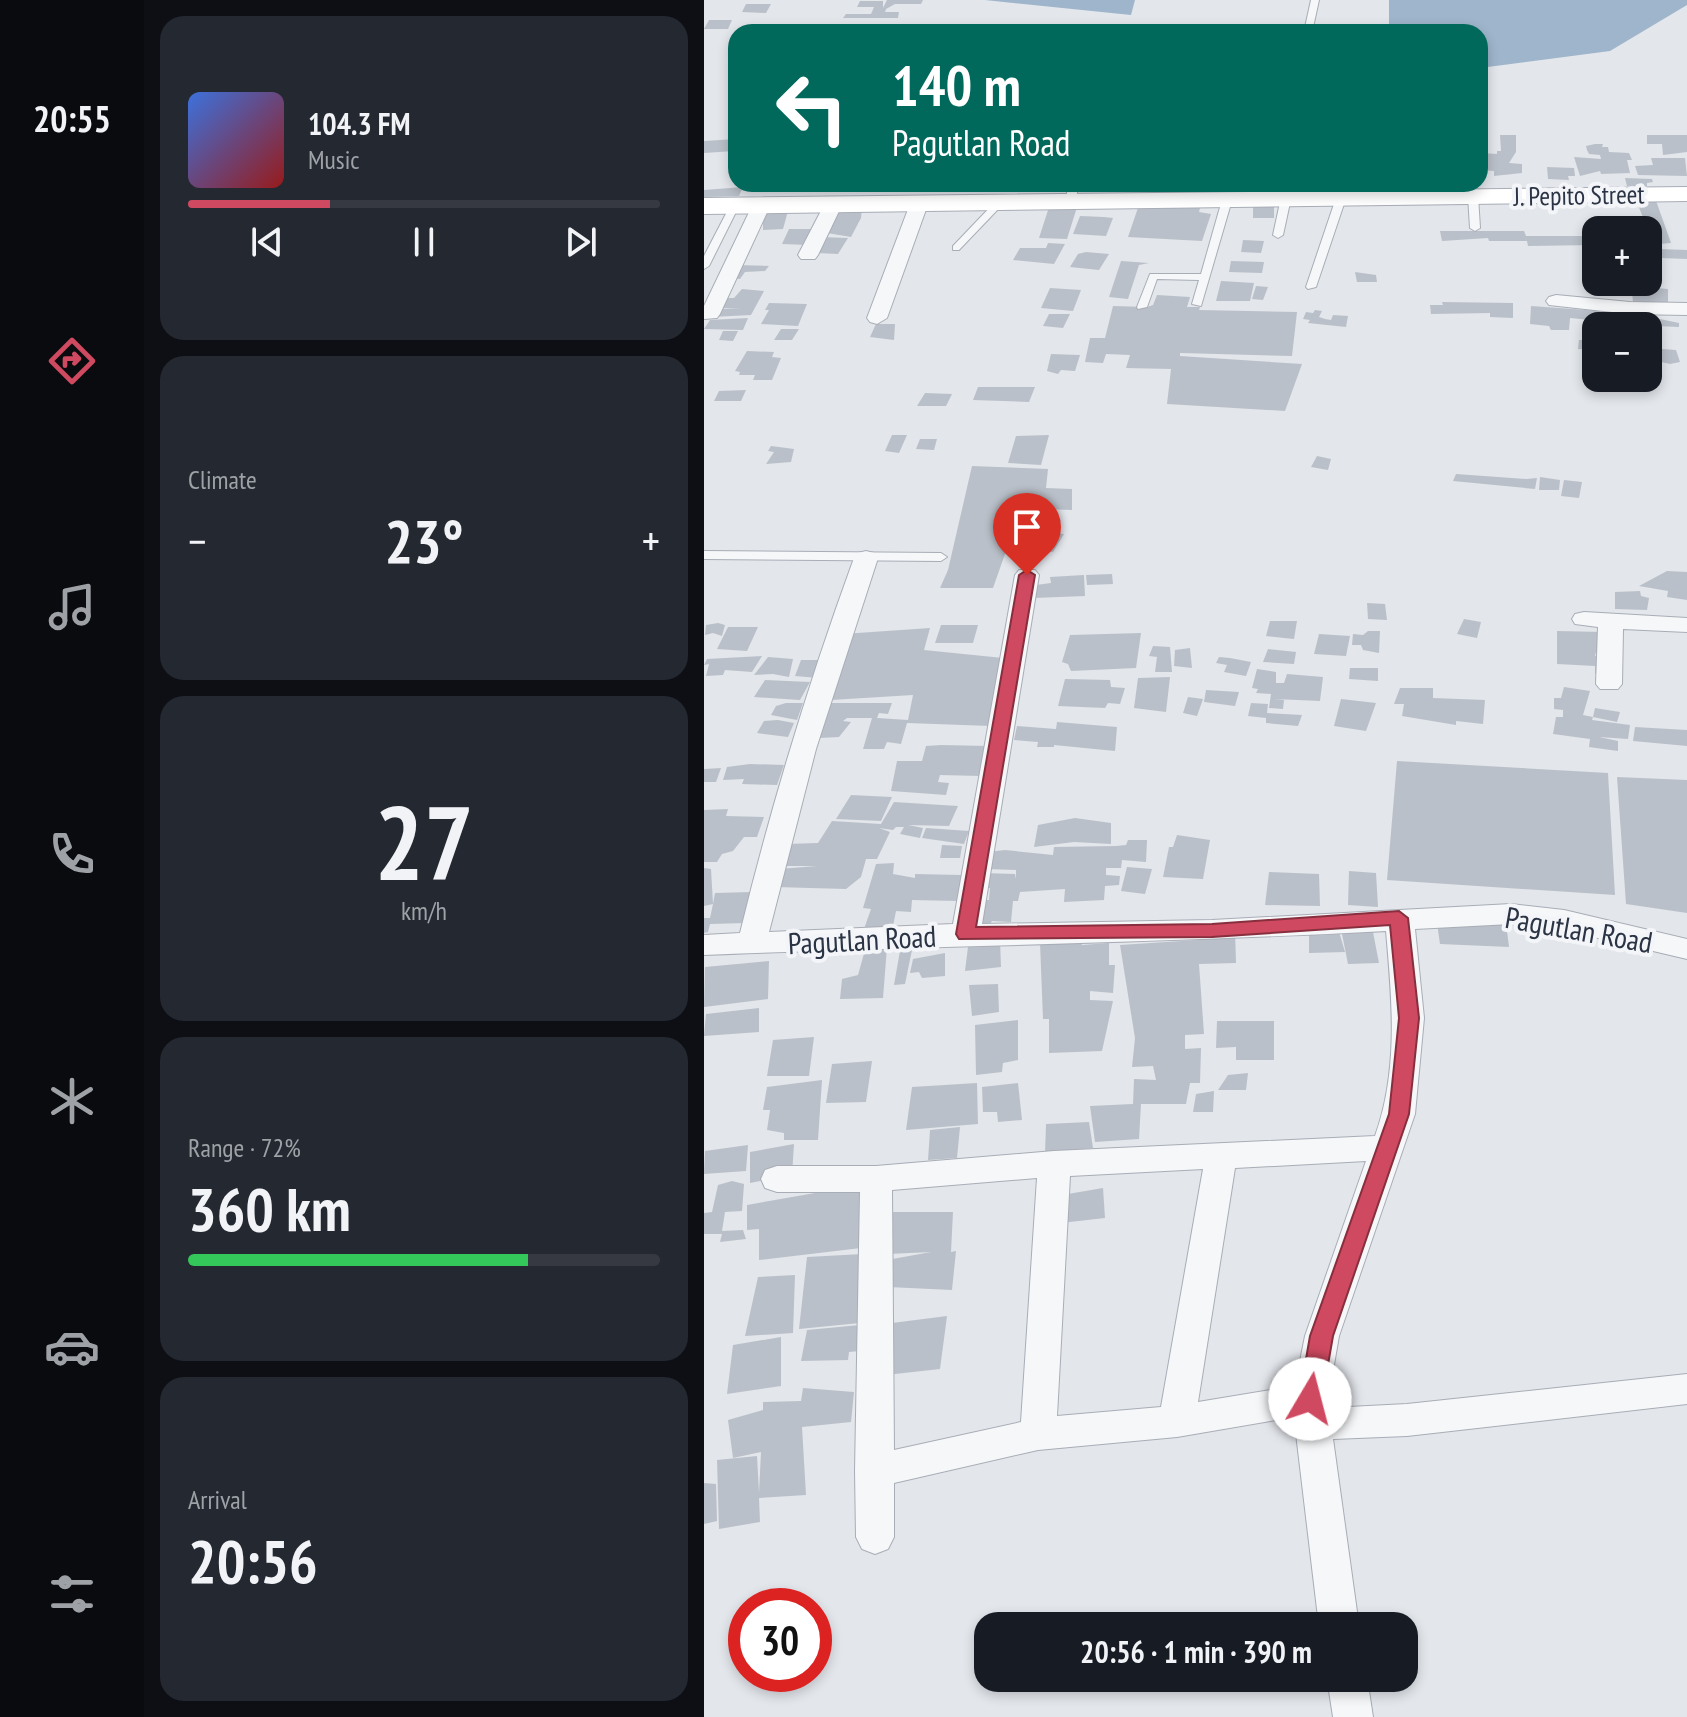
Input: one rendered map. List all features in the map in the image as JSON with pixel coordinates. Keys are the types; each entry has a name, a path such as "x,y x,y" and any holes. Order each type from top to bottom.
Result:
{"street":[{"name":"J. Pepito Street","path":"704,206 999,203 1072,193 1227,200 1288,192 1341,198 1687,194"},
{"path":"877,318 919,204"},
{"path":"808,255 833,205"},
{"path":"710,314 761,206"},
{"path":"1556,301 1630,308 1687,309"},
{"path":"752,944 774,847 827,664 866,558"},
{"path":"966,934 1027,575"},
{"path":"1584,619 1687,625"},
{"path":"1609,684 1611,620"},
{"name":"Pagutlan Road","path":"704,945 966,934 1212,930 1511,914 1564,920 1687,949"},
{"path":"1337,1612 1310,1412 1322,1336 1399,1114 1409,1018 1399,918"},
{"path":"777,1179 876,1179 1054,1164 1388,1148"},
{"path":"1177,1421 1221,1157"},
{"path":"1038,1434 1054,1164"},
{"path":"875,1537 876,1179"},
{"path":"873,1471 1038,1434 1310,1412 1407,1420 1687,1389"},
{"path":"1349,1692 1353,1717"}],"lane":[{"path":"1310,24 1315,0"},
{"path":"1278,235 1288,192"},
{"path":"1473,196 1475,228"},
{"path":"1311,287 1341,198"},
{"path":"1197,304 1227,200"},
{"path":"956,248 999,203"},
{"path":"704,266 734,206"},
{"path":"1142,307 1153,276 1204,277"},
{"path":"704,555 941,557"}],"water":[{"path":"985,0 1135,0 1131,15"},
{"path":"1389,0 1687,0 1687,5 1610,51 1488,67 1488,24 1389,24"}],"building":[{"path":"887,0 923,0 921,4 895,4 886,9 885,12 899,12 898,18 843,18 846,14 871,14 874,7 857,7 860,1 883,1 883,8"},
{"path":"746,4 771,4 766,13 742,12"},
{"path":"709,20 732,20 728,29 704,29"},
{"path":"1500,135 1516,135 1516,152 1509,163 1522,164 1522,173 1494,176 1494,171 1488,171 1488,153 1501,151"},
{"path":"1647,135 1687,135 1687,152 1663,155 1662,144 1647,144"},
{"path":"728,140 728,151 704,153 704,141"},
{"path":"1603,144 1602,147 1608,147 1609,152 1629,153 1632,160 1627,160 1630,173 1601,174 1600,171 1580,176 1574,157 1601,159 1600,155 1589,154 1587,150 1586,146"},
{"path":"1651,158 1685,158 1687,176 1638,175 1635,166 1653,165"},
{"path":"1547,167 1574,168 1575,176 1568,176 1569,180 1548,179"},
{"path":"1625,178 1652,179 1653,182 1647,183 1647,186 1627,186"},
{"path":"728,188 728,192 741,192 739,196 704,197 704,190"},
{"path":"1634,195 1654,195 1661,216 1642,216"},
{"path":"1140,202 1201,204 1199,212 1211,214 1202,241 1128,237"},
{"path":"1050,204 1078,204 1067,239 1039,238"},
{"path":"833,207 862,208 861,218 851,237 821,232"},
{"path":"1253,207 1274,207 1274,218 1253,218"},
{"path":"768,211 788,211 783,229 763,230 763,216"},
{"path":"1080,216 1113,218 1106,236 1073,234"},
{"path":"1662,218 1671,243 1662,244"},
{"path":"789,229 815,229 808,245 782,244"},
{"path":"1440,231 1524,231 1526,236 1582,236 1582,245 1528,246 1527,241 1489,241 1488,238 1442,241"},
{"path":"819,237 848,238 838,254 817,253"},
{"path":"1243,240 1264,241 1261,253 1241,252"},
{"path":"1048,243 1065,244 1054,264 1013,260 1020,248 1046,248"},
{"path":"1662,249 1687,250 1687,259 1662,258"},
{"path":"1078,254 1109,254 1099,270 1070,267"},
{"path":"1121,261 1149,263 1139,265 1128,299 1109,297"},
{"path":"1231,261 1264,262 1262,273 1229,272"},
{"path":"737,265 769,266 765,271 745,272 740,279 729,278"},
{"path":"1355,272 1376,275 1377,282 1357,282"},
{"path":"1221,281 1254,283 1250,301 1216,301"},
{"path":"1256,286 1268,287 1263,300 1252,299"},
{"path":"1050,288 1081,290 1073,311 1041,308"},
{"path":"1662,288 1668,289 1668,306 1633,304 1632,296 1662,296"},
{"path":"742,289 764,291 751,315 712,317 720,309 741,308 714,308 721,298 734,298"},
{"path":"1157,295 1190,297 1187,307 1200,307 1199,310 1297,312 1292,356 1180,353 1180,356 1302,364 1285,411 1167,404 1171,369 1126,368 1130,355 1106,354 1103,363 1085,362 1090,338 1105,338 1113,306 1147,307 1153,305"},
{"path":"1442,302 1513,303 1513,318 1490,317 1490,313 1431,314 1430,305 1443,305"},
{"path":"769,303 807,304 798,326 761,324 769,310 765,310"},
{"path":"1531,306 1600,311 1582,312 1582,319 1570,318 1569,330 1551,330 1549,326 1530,324"},
{"path":"1612,309 1652,312 1612,312"},
{"path":"1315,310 1322,311 1319,317 1325,319 1331,320 1333,315 1348,316 1346,327 1308,323 1310,320 1303,319 1306,312 1313,313"},
{"path":"1049,314 1070,314 1063,328 1043,326"},
{"path":"748,318 743,330 704,329 710,320"},
{"path":"1662,319 1679,323 1679,327 1662,326"},
{"path":"876,324 895,324 894,340 870,337"},
{"path":"781,329 799,329 792,340 774,340"},
{"path":"723,331 738,331 733,341 719,340"},
{"path":"1662,349 1676,350 1680,362 1662,362"},
{"path":"747,351 774,352 772,357 781,358 772,380 753,380 755,375 739,375 740,372 735,371"},
{"path":"1051,354 1080,355 1075,371 1061,370 1058,374 1047,371"},
{"path":"978,387 1035,387 1029,402 973,400"},
{"path":"746,390 741,401 714,401 719,391"},
{"path":"925,393 952,394 946,406 917,406"},
{"path":"892,435 907,435 899,453 885,451"},
{"path":"1049,435 1041,465 1008,463 1016,436"},
{"path":"920,439 937,439 934,450 916,449"},
{"path":"771,446 794,449 791,462 766,464 774,452 768,451"},
{"path":"1317,456 1331,459 1328,470 1311,467"},
{"path":"972,466 1048,469 1046,488 1072,489 1072,510 1043,509 1036,555 1005,554 993,588 940,588 948,570"},
{"path":"1456,474 1537,478 1535,489 1453,481"},
{"path":"1540,477 1560,480 1559,490 1539,490"},
{"path":"1564,480 1582,482 1579,498 1561,496"},
{"path":"1043,532 1064,534 1053,552 1039,550"},
{"path":"1667,571 1687,572 1687,600 1667,597 1668,591 1639,586"},
{"path":"1112,574 1113,584 1087,585 1086,575"},
{"path":"1084,575 1085,596 1034,598 1036,585 1051,583 1050,577"},
{"path":"1640,591 1641,596 1649,598 1647,610 1615,609 1615,592"},
{"path":"1367,603 1385,604 1387,620 1368,619"},
{"path":"1464,619 1481,622 1477,638 1457,634"},
{"path":"1270,621 1297,621 1294,639 1266,636"},
{"path":"706,625 725,625 722,636 713,633 705,635"},
{"path":"941,625 978,625 973,643 935,643"},
{"path":"728,627 758,627 747,651 717,649"},
{"path":"930,628 924,650 1003,658 991,726 907,723 901,744 887,742 884,749 863,749 872,718 847,718 843,721 851,722 839,737 819,738 828,703 892,703 888,714 879,713 877,718 908,720 913,695 831,700 843,634"},
{"path":"1368,631 1380,631 1379,653 1363,650 1361,645 1352,645 1353,634 1363,635"},
{"path":"1557,631 1603,632 1606,653 1596,652 1595,656 1608,657 1608,676 1595,674 1595,666 1557,664"},
{"path":"1141,633 1136,668 1071,671 1068,664 1062,662 1070,635"},
{"path":"1319,634 1350,636 1346,656 1314,654"},
{"path":"1153,646 1170,647 1172,672 1155,672 1157,657 1149,656"},
{"path":"1190,648 1192,668 1174,666 1175,650"},
{"path":"1268,649 1296,652 1294,664 1263,662"},
{"path":"762,656 752,672 725,670 723,675 706,676 709,664 704,665 707,659"},
{"path":"768,657 793,659 789,677 754,675"},
{"path":"1219,657 1251,662 1246,676 1224,672 1227,665 1216,663"},
{"path":"801,660 822,660 818,678 795,676"},
{"path":"1350,668 1378,668 1378,681 1349,679"},
{"path":"1257,669 1276,672 1276,683 1284,683 1287,674 1323,677 1320,701 1274,699 1284,700 1283,709 1269,708 1271,694 1256,693 1258,689 1252,688"},
{"path":"1170,677 1166,712 1134,708 1138,678"},
{"path":"1065,679 1110,680 1111,687 1125,688 1120,704 1108,703 1105,708 1058,706"},
{"path":"765,680 810,682 800,700 754,697"},
{"path":"1564,687 1590,691 1583,715 1593,717 1592,720 1630,725 1628,739 1599,737 1618,741 1618,751 1589,747 1590,739 1553,734 1556,717 1563,717 1563,710 1554,709 1554,698 1561,698"},
{"path":"1400,688 1433,688 1433,698 1485,700 1483,724 1456,721 1456,725 1402,716 1404,704 1394,704"},
{"path":"1206,690 1239,692 1235,706 1204,702"},
{"path":"1188,697 1203,699 1197,716 1183,713"},
{"path":"1341,699 1376,703 1366,731 1334,726"},
{"path":"803,703 797,720 771,715 776,706"},
{"path":"1251,703 1268,704 1267,713 1302,715 1298,726 1266,723 1266,718 1248,716"},
{"path":"1595,708 1620,712 1617,722 1593,717"},
{"path":"764,721 794,723 788,737 757,733"},
{"path":"1057,722 1117,727 1115,751 1054,745 1037,747 1038,742 1014,740 1017,726 1056,729"},
{"path":"1635,727 1687,730 1687,746 1633,741"},
{"path":"926,746 987,746 981,776 940,775 938,782 949,783 946,795 891,791 897,761 922,761"},
{"path":"1397,761 1608,773 1615,895 1387,880"},
{"path":"784,765 777,785 742,784 744,779 723,780 727,767"},
{"path":"721,768 716,782 704,782 704,769"},
{"path":"1617,777 1687,780 1687,913 1626,904"},
{"path":"851,795 892,797 881,821 836,819"},
{"path":"894,802 958,806 949,826 908,825 923,828 920,838 900,834 904,827 893,830 879,828 890,832 877,859 866,859 861,877 846,889 775,887 779,869 817,866 778,866 786,844 818,843 832,821 881,824"},
{"path":"728,809 726,816 764,817 757,837 744,837 733,851 722,854 717,862 704,862 704,810"},
{"path":"1075,818 1111,823 1111,844 1074,842 1034,847 1038,825"},
{"path":"926,828 969,831 964,844 922,838"},
{"path":"1177,835 1210,840 1203,879 1163,877 1169,847 1173,847"},
{"path":"1128,840 1147,840 1146,862 1122,860 1121,868 1106,868 1106,875 1120,876 1119,885 1105,886 1104,900 1064,902 1065,889 1020,892 1018,901 1013,901 1011,922 992,921 988,927 977,927 980,900 989,900 990,888 982,888 983,873 1015,874 1016,879 1016,870 986,869 988,852 1005,850 1053,855 1054,847 1116,846 1126,845"},
{"path":"942,845 962,846 960,858 940,858"},
{"path":"894,863 893,874 915,878 915,874 962,875 958,901 912,900 911,912 896,911 892,931 864,929 871,909 863,908 876,864"},
{"path":"1127,867 1152,869 1145,894 1121,891"},
{"path":"704,868 711,869 713,904 704,906"},
{"path":"1349,871 1376,873 1378,907 1348,905"},
{"path":"1269,872 1319,874 1320,906 1265,905"},
{"path":"752,892 746,923 710,924 708,932 704,933 704,918 710,918 715,893"},
{"path":"1437,923 1506,923 1509,947 1440,944"},
{"path":"1337,925 1345,952 1309,953 1309,926"},
{"path":"1372,927 1379,963 1348,964 1341,929"},
{"path":"1235,931 1236,963 1199,964 1204,1034 1185,1035 1185,1049 1201,1048 1200,1083 1190,1083 1186,1104 1141,1104 1139,1139 1095,1142 1090,1106 1133,1104 1134,1079 1156,1080 1153,1066 1132,1067 1135,1038 1120,945 1197,940 1197,934"},
{"path":"969,939 1000,940 1001,967 965,971"},
{"path":"1081,940 1082,945 1109,943 1109,965 1115,965 1113,993 1090,991 1090,1000 1113,1001 1102,1051 1049,1053 1049,1019 1043,1019 1040,943"},
{"path":"901,945 913,945 905,984 894,985"},
{"path":"887,947 883,998 840,999 842,979 858,975 865,950"},
{"path":"945,953 945,976 922,978 919,972 910,973 913,959"},
{"path":"769,961 768,999 704,1007 705,967"},
{"path":"998,984 999,1012 972,1016 969,985"},
{"path":"759,1008 759,1032 704,1036 706,1014"},
{"path":"1018,1020 1018,1060 1003,1063 1002,1072 976,1075 975,1025"},
{"path":"1217,1021 1274,1021 1274,1060 1236,1060 1236,1047 1216,1048"},
{"path":"814,1037 809,1076 767,1076 773,1040"},
{"path":"872,1061 866,1102 826,1103 832,1064"},
{"path":"1248,1073 1246,1090 1218,1090 1228,1075"},
{"path":"822,1080 818,1140 784,1140 784,1133 767,1130 770,1110 763,1110 767,1087"},
{"path":"977,1083 978,1124 906,1130 912,1087"},
{"path":"1018,1083 1022,1120 998,1122 997,1112 983,1112 982,1087"},
{"path":"1214,1091 1213,1112 1193,1112 1196,1094"},
{"path":"1089,1122 1093,1148 1045,1153 1046,1124"},
{"path":"960,1127 957,1158 928,1160 930,1130"},
{"path":"794,1144 792,1175 750,1183 750,1152"},
{"path":"748,1145 746,1171 704,1174 705,1151"},
{"path":"732,1181 744,1184 742,1211 725,1212 722,1231 743,1230 746,1239 720,1242 722,1234 704,1234 704,1213 712,1212 718,1185"},
{"path":"855,1186 861,1192 861,1248 759,1260 759,1229 747,1230 747,1205"},
{"path":"1103,1188 1105,1218 1061,1223 1062,1195"},
{"path":"888,1212 953,1212 951,1252 956,1251 952,1290 888,1287 887,1260 931,1252 888,1254"},
{"path":"863,1254 860,1323 799,1329 807,1257"},
{"path":"795,1275 793,1333 745,1336 758,1277"},
{"path":"947,1316 940,1369 886,1375 892,1323"},
{"path":"860,1325 860,1351 849,1352 848,1360 801,1361 807,1330"},
{"path":"781,1337 781,1386 727,1394 733,1345"},
{"path":"803,1388 854,1392 851,1422 802,1427 806,1495 759,1498 760,1522 719,1529 717,1460 757,1456 759,1493 761,1452 733,1458 728,1420 763,1410 763,1402 801,1401"},
{"path":"704,1483 716,1484 717,1521 704,1524"}],"route":[{"path":"1027,575 966,934 1212,930 1399,918 1409,1018 1399,1114 1322,1336 1310,1399"}]}
